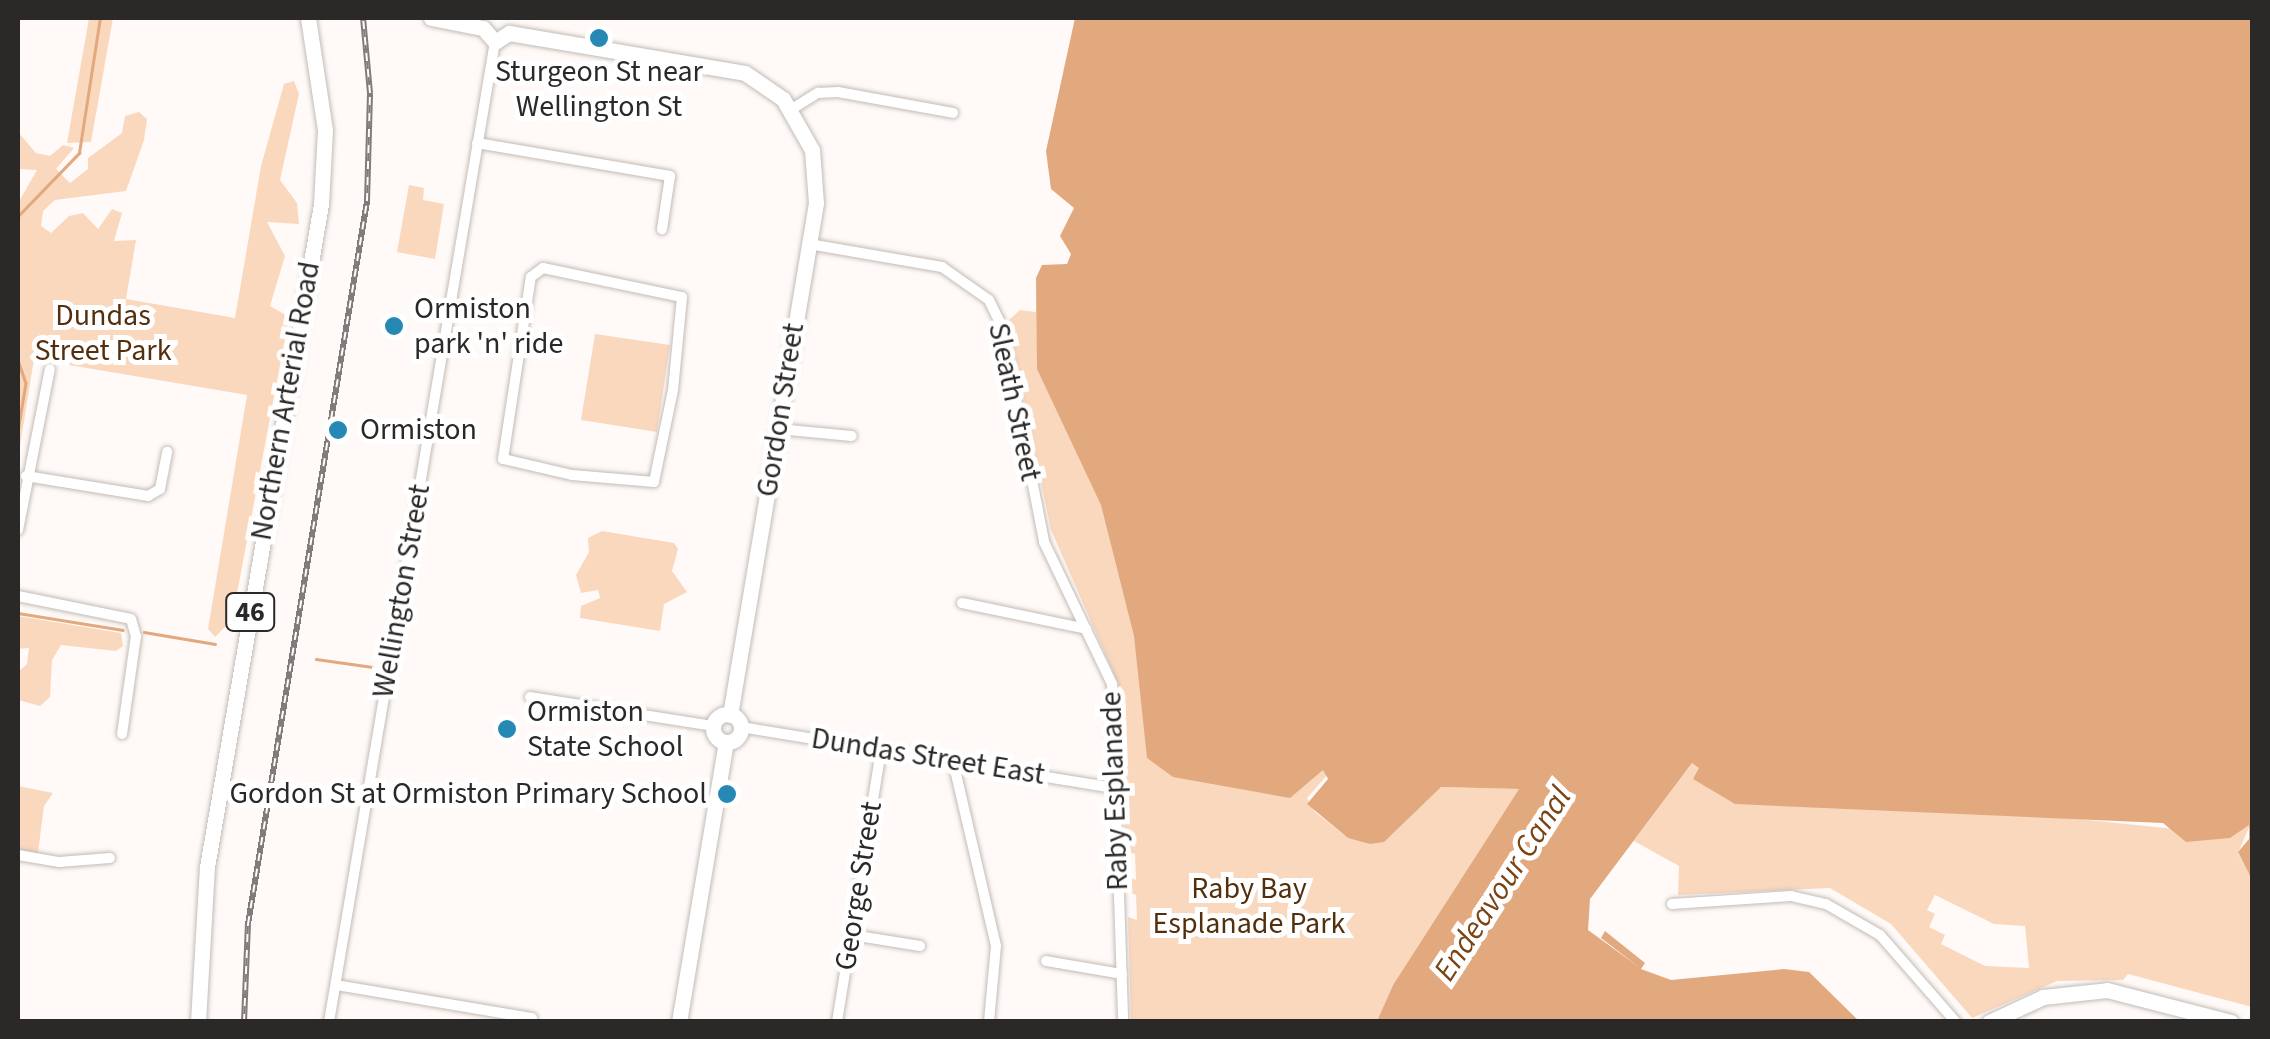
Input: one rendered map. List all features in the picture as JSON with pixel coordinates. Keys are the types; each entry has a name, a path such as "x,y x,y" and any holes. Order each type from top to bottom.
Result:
{"street":[{"name":"Northern Arterial Road","path":"198,1022 207,867 321,204 325,130 308,18"},
{"path":"431,18 487,23 495,42"},
{"path":"495,42 506,25 724,66 759,81 792,109 818,93 838,92 953,113"},
{"name":"Wellington Street","path":"329,1022 495,42"},
{"name":"Gordon Street","path":"735,721 809,244 816,171 792,109"},
{"path":"477,144 670,176 662,229"},
{"name":"Sleath Street","path":"809,244 942,268 989,300 1002,327 1038,516"},
{"path":"535,271 610,279 682,297 673,390 654,482 572,476 503,459 535,271"},
{"path":"18,530 50,369"},
{"path":"778,429 852,436"},
{"path":"26,476 148,496 160,488 167,452"},
{"name":"Raby Esplanade","path":"1038,516 1055,572 1112,684 1123,1022"},
{"path":"18,596 131,619 136,636 122,734"},
{"path":"962,603 1086,628"},
{"path":"530,697 714,726 735,721 737,738 726,742"},
{"name":"Dundas Street East","path":"735,721 881,750 1116,788"},
{"path":"679,1022 726,742 714,726"},
{"name":"George Street","path":"837,1022 881,750"},
{"path":"953,761 996,946 989,1022"},
{"path":"18,855 59,862 110,858"},
{"path":"1672,904 1791,896 1826,904 1880,936 1956,1022"},
{"path":"852,935 920,946"},
{"path":"1046,961 1122,974"},
{"path":"336,985 500,1017 532,1018"},
{"path":"1989,1022 2020,1004 2092,990 2231,1022"}],"green space":[{"path":"89,18 113,18 91,142 67,143"},
{"name":"Dundas Street Park","path":"294,81 299,94 280,180 297,203 299,224 267,222 285,256 270,306 289,317 232,620 215,637 208,629 247,395 69,365 61,353 46,351 34,359 18,458 18,203 37,170 18,169 18,132 36,153 50,156 63,145 74,148 56,169 70,183 88,169 88,158 122,133 125,116 139,112 147,119 144,140 126,191 55,200 43,211 41,226 51,233 69,216 83,213 98,229 112,209 122,213 114,241 136,240 126,299 235,318 261,166 284,84"},
{"path":"409,185 424,188 423,200 444,204 435,259 397,252"},
{"name":"Raby Bay Esplanade Park","path":"1037,290 1329,773 1307,798 1315,812 1348,838 1441,787 1519,789 1393,985 1377,1021 1131,1021 1128,917 1137,920 1136,895 1128,891 1127,877 1136,880 1135,854 1126,851 1118,683 1051,530 1008,321 1020,310 1036,312"},
{"path":"595,334 670,345 657,432 581,420"},
{"path":"602,531 674,543 678,549 672,571 687,592 664,604 660,631 580,618 581,606 600,598 598,590 581,593 576,575 589,552 588,538"},
{"path":"18,616 121,633 123,646 116,651 61,645 52,660 50,697 40,706 18,700 18,672 27,664 29,648 18,649"},
{"path":"1692,763 1700,768 1693,779 2175,829 2250,825 2238,853 2252,880 2252,1007 2128,974 2123,980 2057,981 1972,1018 1891,924 1830,888 1678,895 1679,866 1634,841","holes":["1935,895 1994,924 2025,926 2029,968 1985,966 1941,944 1945,935 1929,927 1935,914 1927,910"]},
{"path":"18,786 53,793 44,806 38,853 18,850"}],"water":[{"name":"Endeavour Canal","path":"1075,18 2252,18 2252,880 2238,852 2249,839 2249,825 2230,838 2186,842 2163,823 1735,804 1693,779 1699,768 1692,763 1590,899 1588,930 1639,967 1601,938 1605,931 1645,963 1641,969 1671,980 1784,969 1809,972 1859,1021 1377,1021 1393,985 1519,789 1441,787 1384,842 1370,844 1348,838 1307,804 1328,779 1323,770 1290,798 1173,777 1147,758 1134,636 1101,505 1037,369 1036,278 1042,265 1067,264 1071,254 1060,236 1074,208 1051,189 1046,151"}],"waterway":[{"path":"18,216 79,153 100,18"},
{"path":"18,360 26,383 18,432"},
{"path":"18,613 123,630"},
{"path":"144,632 215,644"},
{"path":"316,659 372,667"}],"railway":[{"path":"244,1022 248,924 367,201 370,93 363,18"}],"place":[{"name":"Sturgeon St near Wellington St","path":"599,38"},
{"name":"Ormiston park 'n' ride","path":"394,326"},
{"name":"Ormiston","path":"338,430"},
{"name":"Ormiston State School","path":"507,729"},
{"name":"Gordon St at Ormiston Primary School","path":"727,794"}]}
